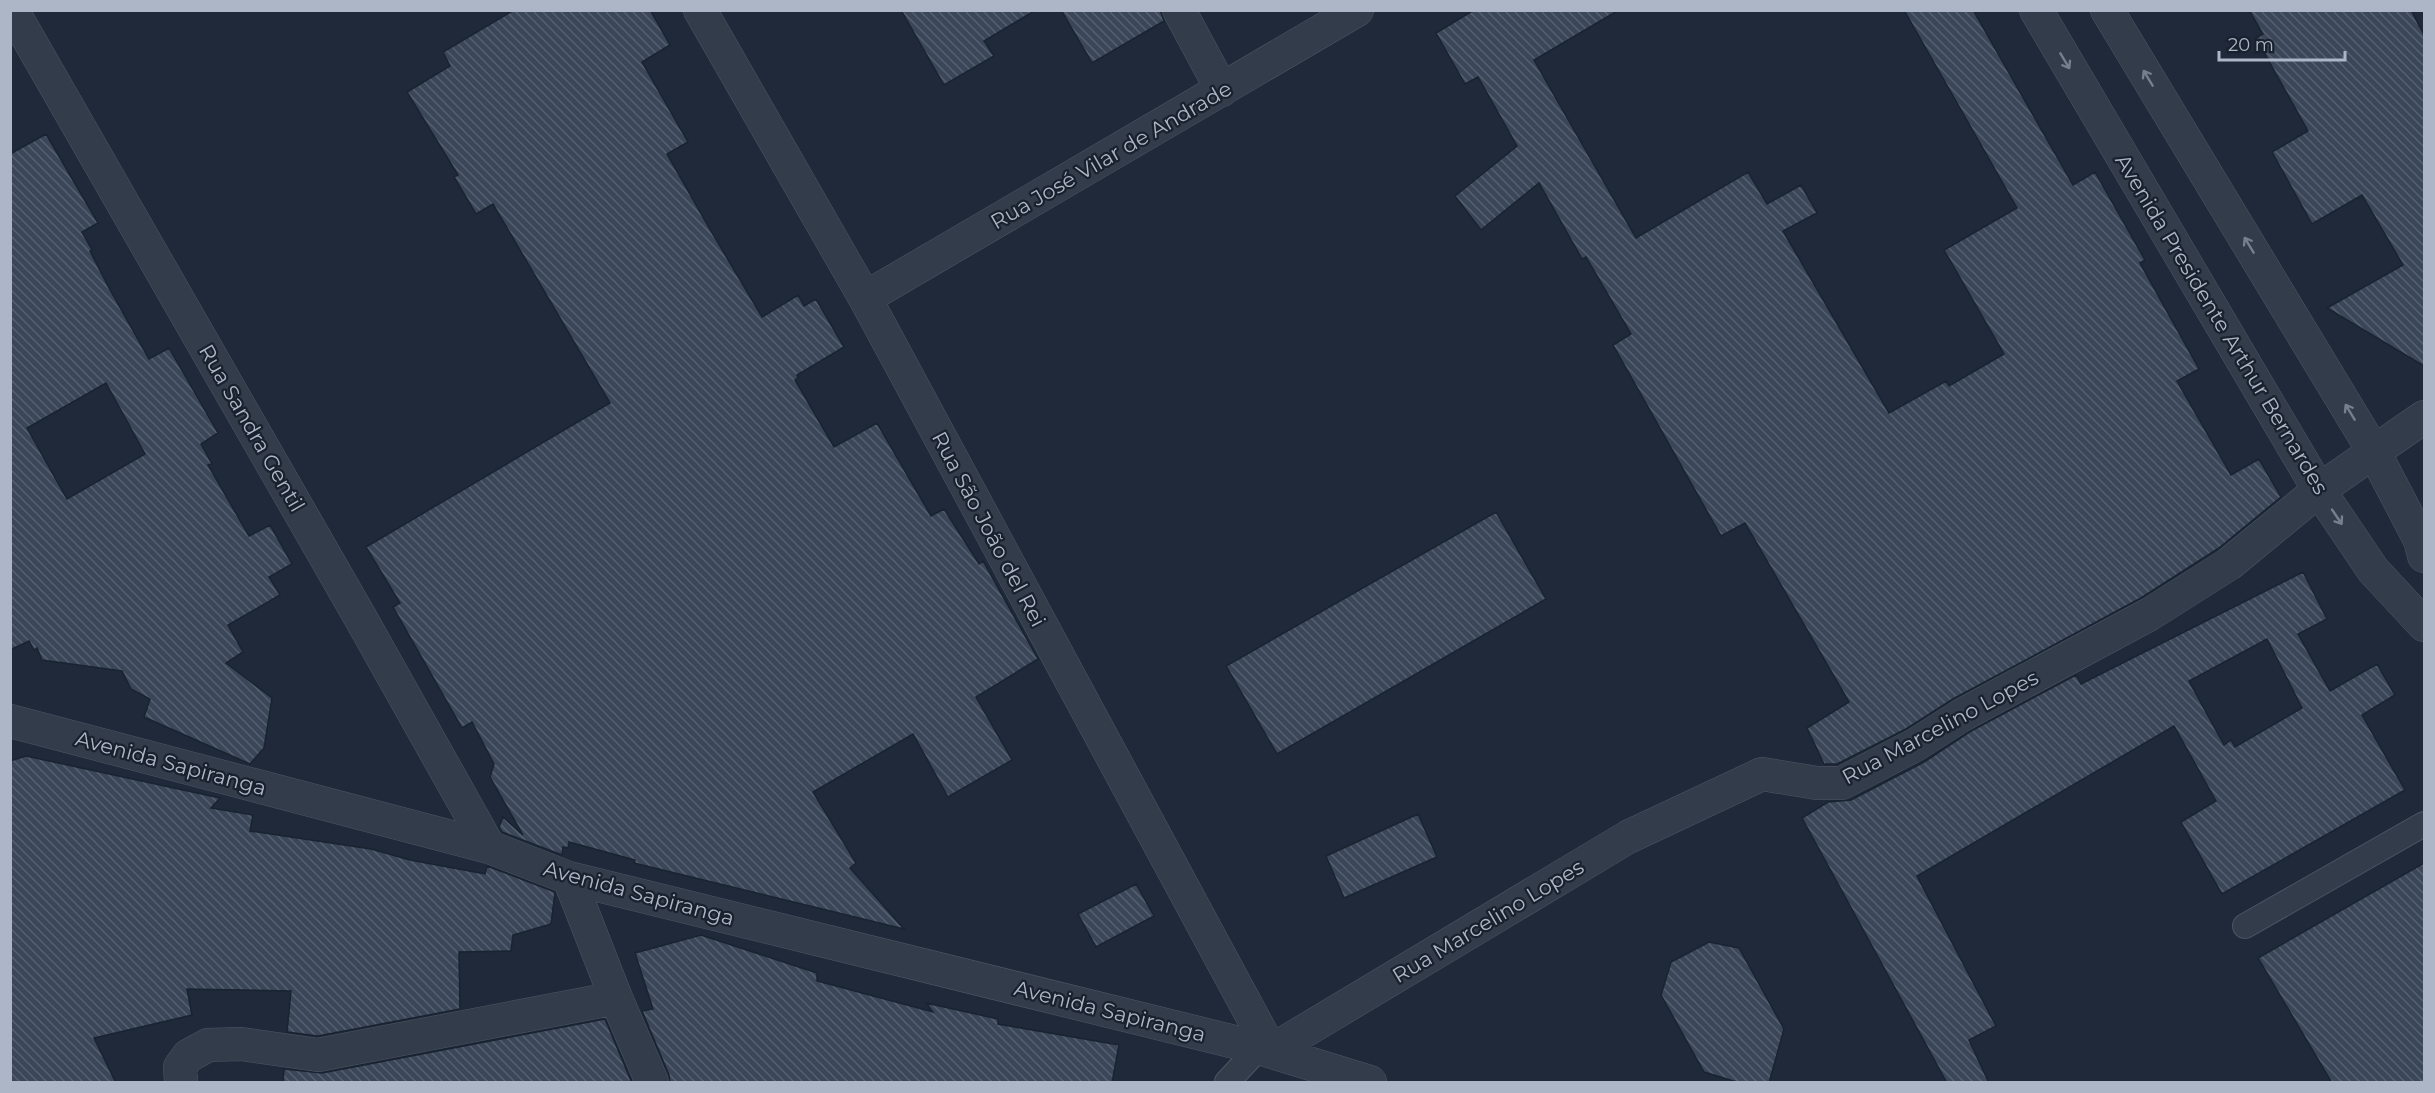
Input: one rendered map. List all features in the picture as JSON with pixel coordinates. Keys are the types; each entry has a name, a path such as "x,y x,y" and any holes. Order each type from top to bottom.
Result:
{"street":[{"name":"Rua Sandra Gentil","path":"12,10 360,617 489,847"},
{"name":"Rua São João del Rei","path":"700,10 865,298 1265,1050"},
{"path":"1179,10 1222,90"},
{"name":"Rua José Vilar de Andrade","path":"865,298 1357,10"},
{"name":"Avenida Presidente Arthur Bernardes","path":"2036,10 2319,489 2373,570 2424,626"},
{"path":"2107,10 2374,452 2421,540 2424,556"},
{"name":"Rua Marcelino Lopes","path":"1265,1050 1638,832 1762,774 1817,783 1842,783 1904,750 1962,715 2160,608 2229,564 2319,489 2424,417"},
{"name":"Avenida Sapiranga","path":"14,725 489,847 569,878 1265,1050 1370,1083"},
{"path":"569,878 652,1083"},
{"path":"180,1083 180,1067 188,1056 208,1045 241,1044 318,1055 616,998"}],"lane":[{"path":"2245,926 2424,824"},
{"name":"Rua Marcelino Lopes","path":"1227,1083 1265,1050"}],"building":[{"path":"514,10 650,10 670,45 642,62 688,142 667,154 708,226 762,317 798,295 804,306 816,299 844,347 797,375 798,378 795,380 834,447 877,423 931,516 944,509 979,564 983,561 1038,659 976,697 1012,760 948,797 913,734 813,792 856,863 850,868 904,929 634,863 635,860 569,842 568,848 563,847 562,855 502,832 499,827 503,817 523,835 490,777 494,764 472,722 462,728 393,607 400,603 366,547 610,403 493,204 476,214 454,177 458,175 407,92 450,66 443,52"},
{"path":"901,10 1036,10 984,41 994,56 944,85"},
{"path":"1061,10 1160,10 1164,21 1092,63"},
{"path":"1474,10 1619,10 1534,60 1636,238 1748,172 1767,204 1801,185 1817,213 1783,231 1889,413 1946,381 1949,386 2004,354 1944,250 2017,208 1904,10 1973,10 2073,185 2095,172 2145,260 2140,263 2199,369 2177,381 2231,475 2259,459 2281,497 2219,548 2141,598 1953,699 1906,729 1837,764 1824,764 1807,728 1849,702 1745,523 1721,536 1613,345 1631,334 1586,257 1582,259 1539,183 1481,230 1455,196 1517,146 1478,77 1465,84 1436,33"},
{"path":"2249,10 2411,10 2424,35 2424,366 2327,308 2403,265 2362,195 2312,224 2272,152 2308,131 2256,38 2263,34"},
{"path":"46,134 98,223 82,232 109,288 149,359 169,348 218,433 201,444 212,464 208,465 249,536 270,525 292,564 269,577 280,595 228,625 243,652 226,663 272,698 264,748 250,764 144,717 150,699 131,689 122,671 42,660 37,648 34,650 29,641 10,650 10,154","holes":["106,383 145,454 67,499 27,428"]},
{"path":"1496,512 1546,599 1277,754 1226,666"},
{"path":"2303,572 2327,619 2298,634 2330,691 2377,664 2395,695 2362,715 2405,790 2222,894 2181,822 2216,801 2174,726 1917,876 1996,1026 1969,1040 1989,1083 1947,1083 1802,818 1828,802 1851,800 1924,762 1971,731 2076,675 2081,684","holes":["2267,639 2302,708 2235,747 2231,740 2224,745 2189,681"]},
{"path":"26,756 220,798 211,808 253,815 250,831 371,849 410,860 485,874 487,866 555,892 551,924 513,935 511,951 459,952 460,1009 318,1036 287,1032 291,991 187,989 192,1015 94,1038 116,1083 10,1083 10,761"},
{"path":"1418,814 1437,857 1344,898 1326,856"},
{"path":"2424,863 2424,1083 2332,1083 2258,958"},
{"path":"1136,884 1154,916 1096,947 1078,914"},
{"path":"701,935 817,973 817,981 933,1012 926,1003 998,1019 998,1024 1119,1045 1112,1083 670,1083 669,1075 642,1011 653,1009 635,953"},
{"path":"1709,942 1739,948 1784,1029 1769,1083 1740,1083 1704,1072 1661,995 1671,962"},
{"path":"605,1019 632,1083 283,1083 284,1069 322,1073"}]}
